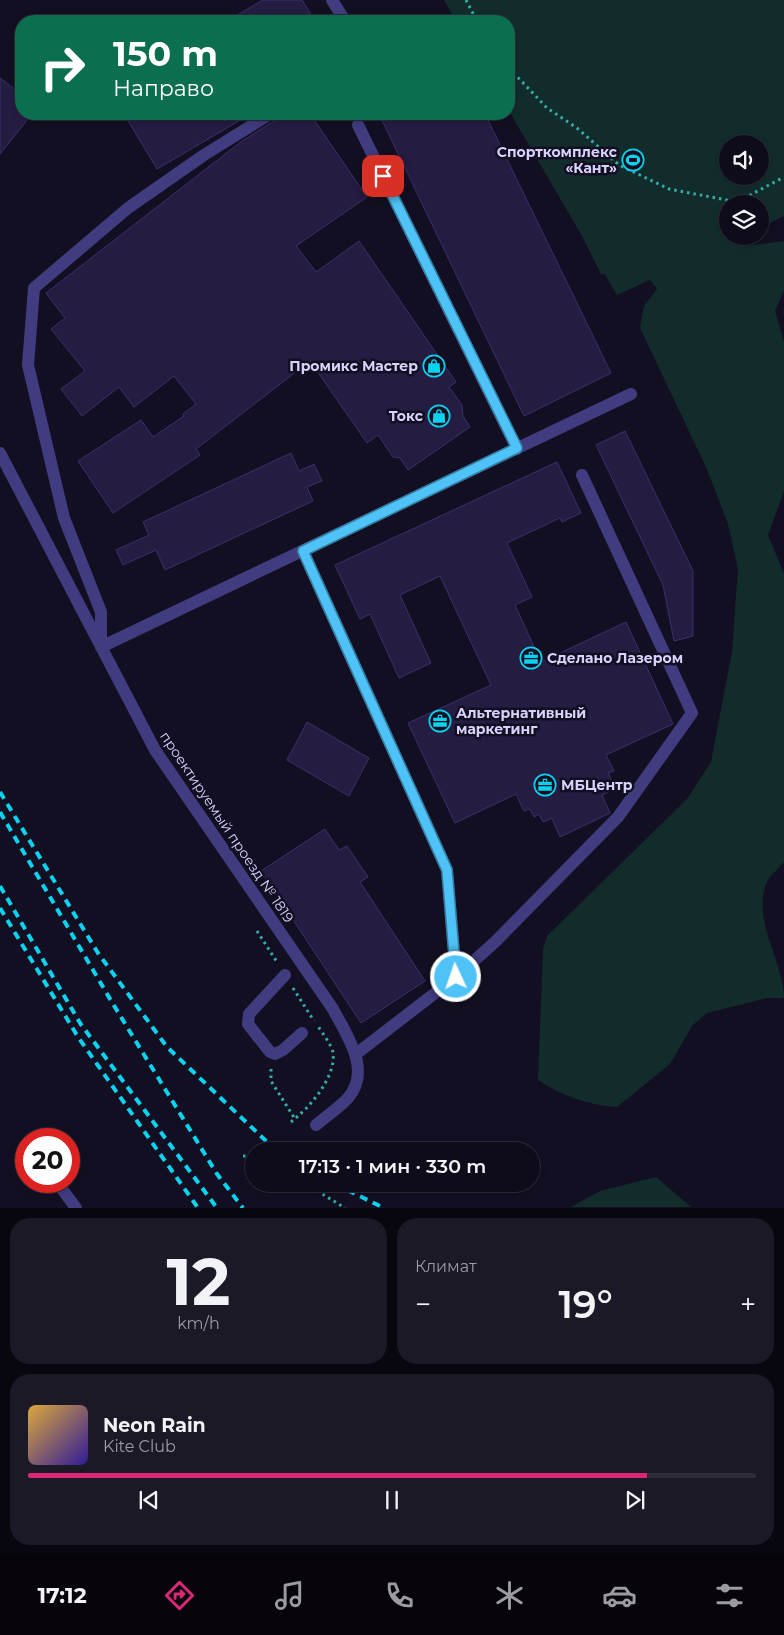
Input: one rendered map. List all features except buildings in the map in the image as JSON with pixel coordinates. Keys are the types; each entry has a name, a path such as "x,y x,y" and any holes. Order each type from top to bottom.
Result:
{"street":[{"path":"332,0 341,15"},
{"path":"260,120 204,155 128,208 34,288 28,365 64,518 101,612 101,647 631,394"},
{"path":"358,125 517,448"},
{"name":"проектируемый проезд № 1819","path":"0,453 155,750 333,1010 356,1054 358,1073 352,1091 348,1098 316,1125"},
{"path":"356,1054 456,977 495,942 618,817 692,713 582,475"},
{"path":"303,551 447,870 456,977"},
{"path":"286,976 247,1018 248,1024 270,1052 275,1054 284,1050 302,1033"},
{"path":"65,1193 76,1208"}],"path":[{"path":"466,0 474,15"},
{"path":"515,74 547,108 578,128 619,165 669,189 737,202 784,177"},
{"path":"254,926 334,1052 331,1069 322,1089 293,1120 269,1075 275,1054"},
{"path":"319,1192 345,1208"}],"green space":[{"path":"444,0 784,0 784,216 769,224 769,195 719,195 719,245 769,245 769,243 784,241 784,290 775,311 784,342 784,491 768,535 784,574 784,862 768,880 763,894 762,908 769,939 783,984 784,998 767,998 707,1013 692,1026 670,1064 617,1107 576,1099 556,1091 538,1080 543,950 547,936 687,799 711,762 732,652 738,569 728,524 706,467 640,328 644,306 657,289 650,280 617,295 605,274 601,274 582,236 514,120 515,15 453,15"},
{"path":"656,1177 691,1207 571,1207 600,1191"}],"railway":[{"path":"0,792 98,953 167,1047 268,1142"},
{"path":"0,812 113,1004 217,1174 243,1208"},
{"path":"0,886 80,1023 217,1208"},
{"path":"0,908 78,1037 198,1208"},
{"path":"351,1192 384,1208"}],"place":[{"name":"Спорткомплекс «Кант»","path":"633,160"},
{"name":"Промикс Мастер","path":"434,366"},
{"name":"Токс","path":"439,416"},
{"name":"Сделано Лазером","path":"531,658"},
{"name":"Альтернативный маркетинг","path":"440,721"},
{"name":"МБЦентр","path":"545,785"}],"route":[{"path":"383,176 517,448 303,551 447,870 456,977"}]}
